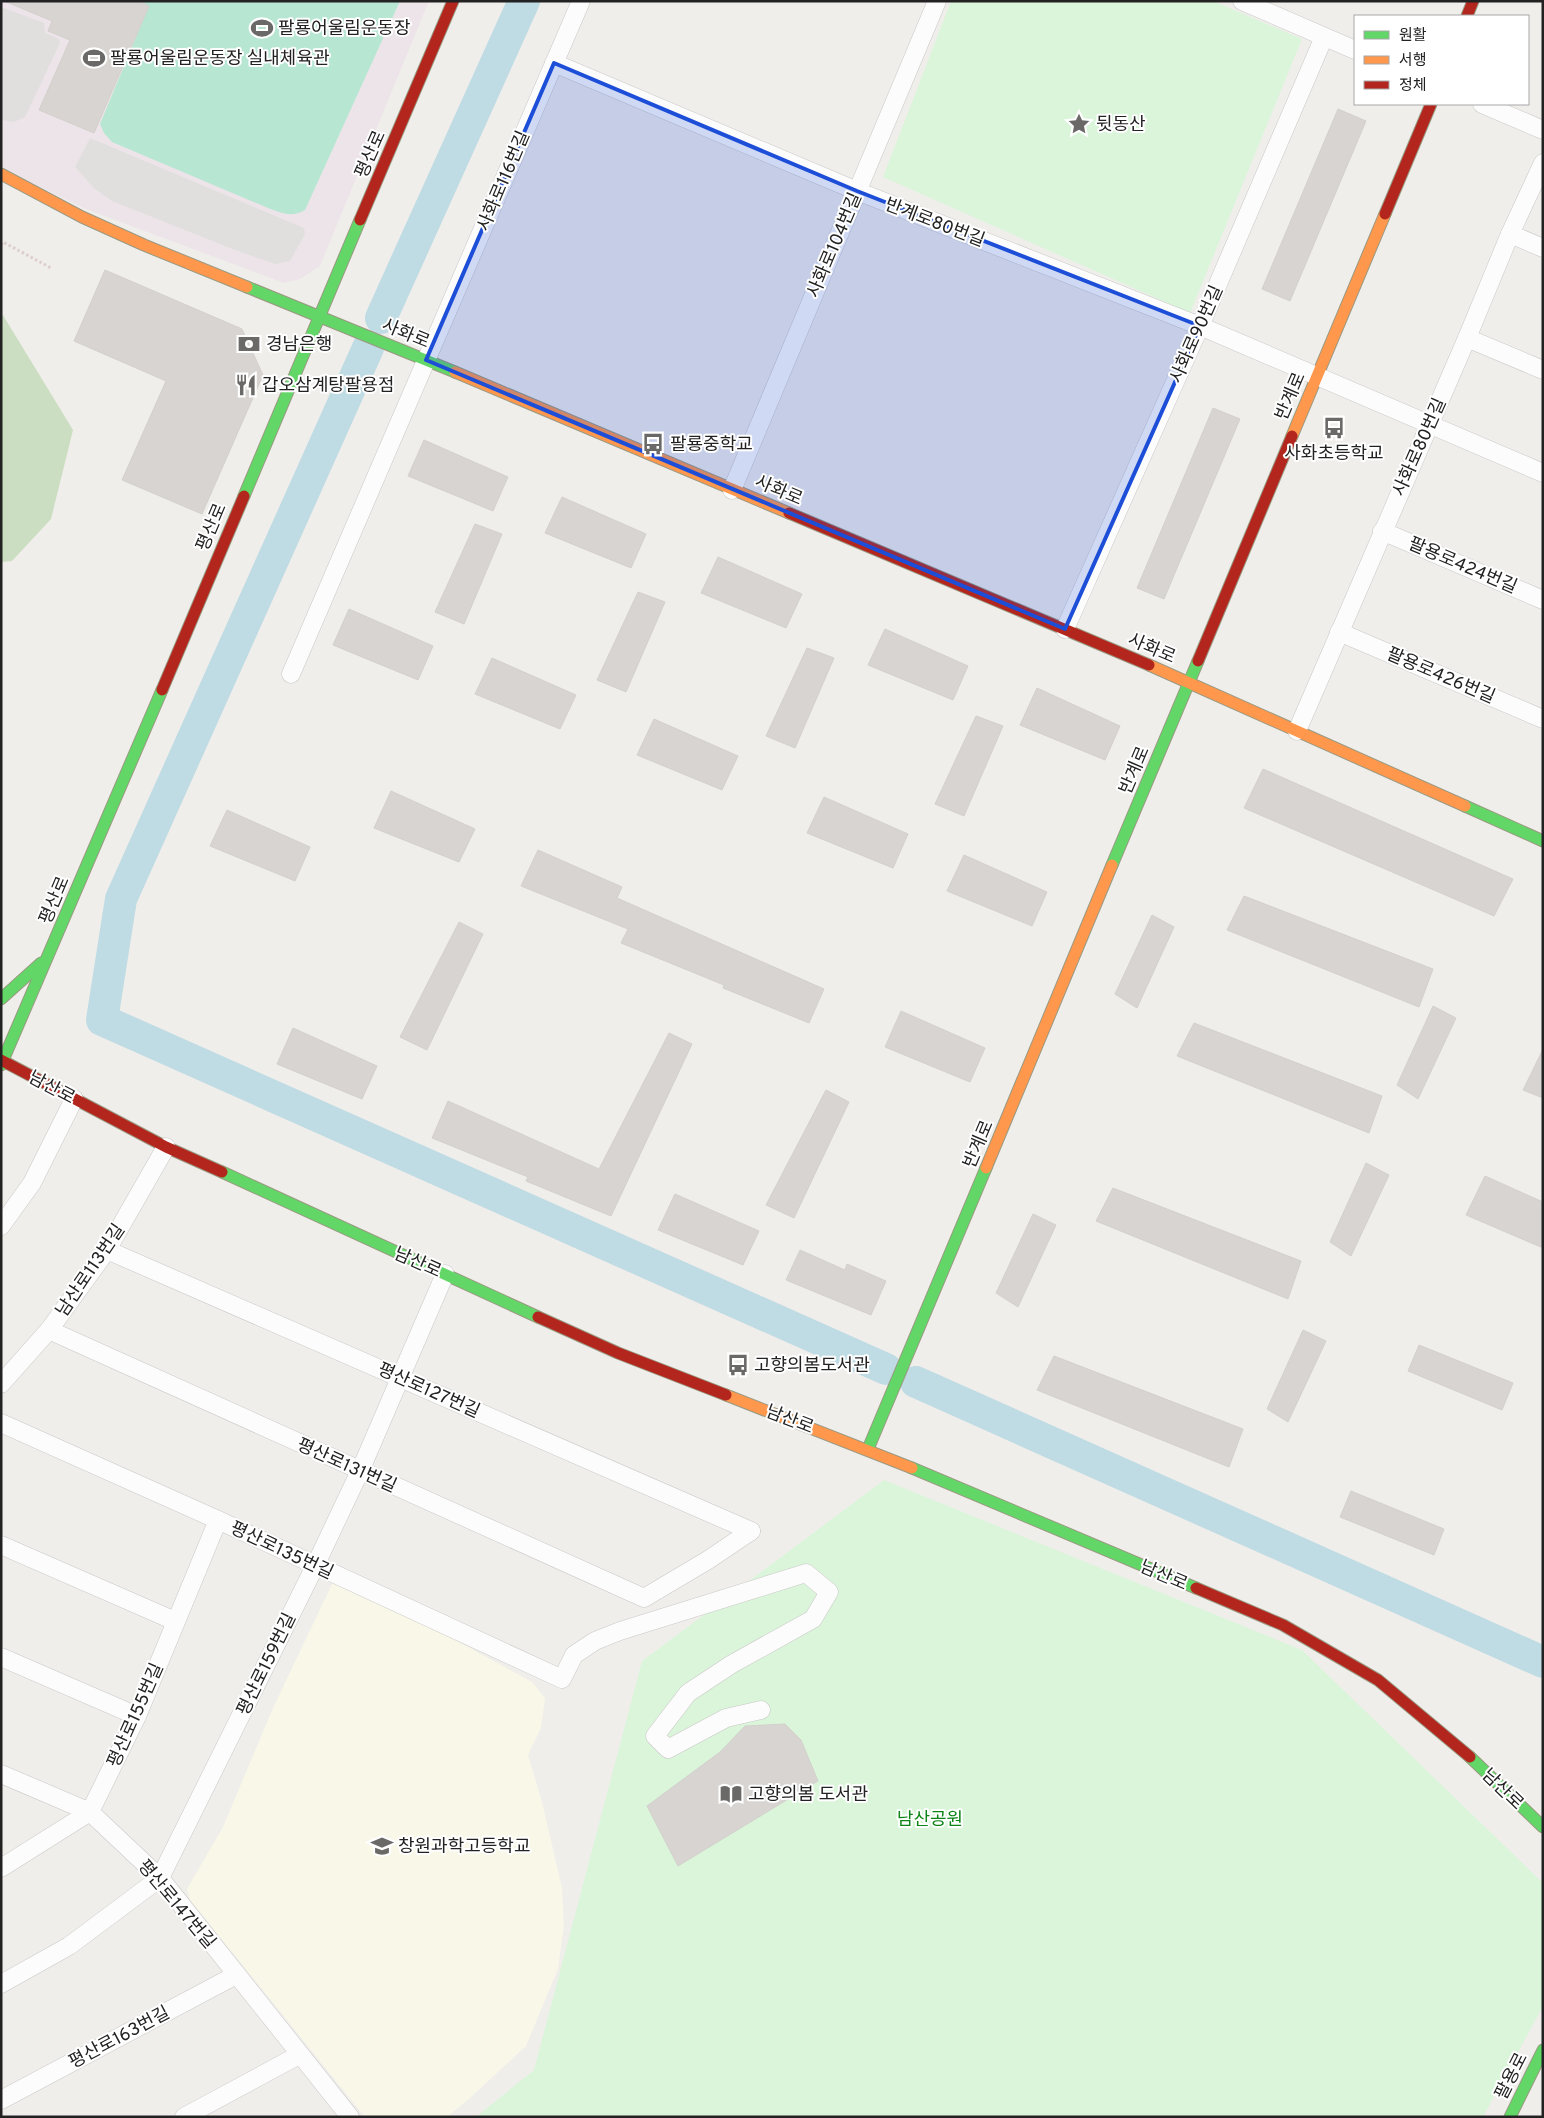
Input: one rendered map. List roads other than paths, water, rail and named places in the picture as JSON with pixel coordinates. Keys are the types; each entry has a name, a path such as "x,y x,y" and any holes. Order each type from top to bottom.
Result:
{"main road":[{"name":"평산로","path":"2,1062 52,949 318,317 405,119 453,1"},
{"path":"1467,15 1473,1"},
{"name":"반계로","path":"868,1449 1431,105"},
{"name":"사화로","path":"1,174 95,223 1065,629 1543,841"},
{"path":"1,999 32,973 52,949"},
{"name":"남산로","path":"2,1062 166,1147 618,1353 868,1449 1283,1625 1378,1680 1472,1758 1543,1827"},
{"name":"팔용로","path":"1510,2117 1543,2050"}],"street":[{"name":"사화로116번길","path":"291,674 581,1"},
{"name":"사화로104번길","path":"732,490 937,1"},
{"path":"1242,1 1354,50"},
{"name":"사화로90번길","path":"1065,629 1200,326 1324,37"},
{"name":"반계로80번길","path":"554,63 857,191 1200,326 1543,473"},
{"path":"1484,105 1543,130"},
{"name":"사화로80번길","path":"1297,731 1510,234 1543,163"},
{"path":"1510,234 1543,248"},
{"path":"1467,338 1543,370"},
{"name":"팔용로424번길","path":"1382,531 1543,600"},
{"name":"팔용로426번길","path":"1339,632 1543,719"},
{"path":"1,1226 32,1183 74,1099"},
{"name":"남산로113번길","path":"1,1384 49,1330 107,1250 166,1147"},
{"name":"평산로127번길","path":"107,1250 751,1530 708,1560 644,1598"},
{"name":"평산로159번길","path":"1,1984 69,1946 160,1878 315,1566 360,1471 445,1274"},
{"name":"평산로131번길","path":"49,1330 644,1598"},
{"name":"평산로135번길","path":"1,1423 218,1520 562,1679 574,1655 595,1641 806,1574 829,1592 813,1619 732,1664 688,1693 655,1736 668,1749 726,1718 761,1710"},
{"name":"평산로155번길","path":"90,1812 137,1716 218,1520"},
{"path":"1,1545 175,1621"},
{"path":"1,1657 137,1716"},
{"name":"평산로147번길","path":"1,1774 90,1812 160,1878 350,2117"},
{"path":"1,1868 90,1812"},
{"name":"평산로163번길","path":"1,2100 236,1974"},
{"path":"184,2117 299,2055"}],"waterway":[{"path":"381,318 524,1"},
{"path":"368,348 121,899 102,1020 886,1369"},
{"path":"916,1382 1543,1662"}],"place":[{"name":"팔룡어울림운동장","path":"262,28"},
{"name":"팔룡어울림운동장 실내체육관","path":"94,58"},
{"name":"뒷동산","path":"1079,124"},
{"name":"경남은행","path":"249,344"},
{"name":"갑오삼계탕팔용점","path":"246,385"},
{"name":"사화초등학교","path":"1334,428"},
{"name":"팔룡중학교","path":"653,444"},
{"name":"고향의봄도서관","path":"738,1365"},
{"name":"고향의봄 도서관","path":"731,1794"},
{"name":"창원과학고등학교","path":"382,1846"}],"park label":[{"name":"남산공원","path":"930,1819"}]}
